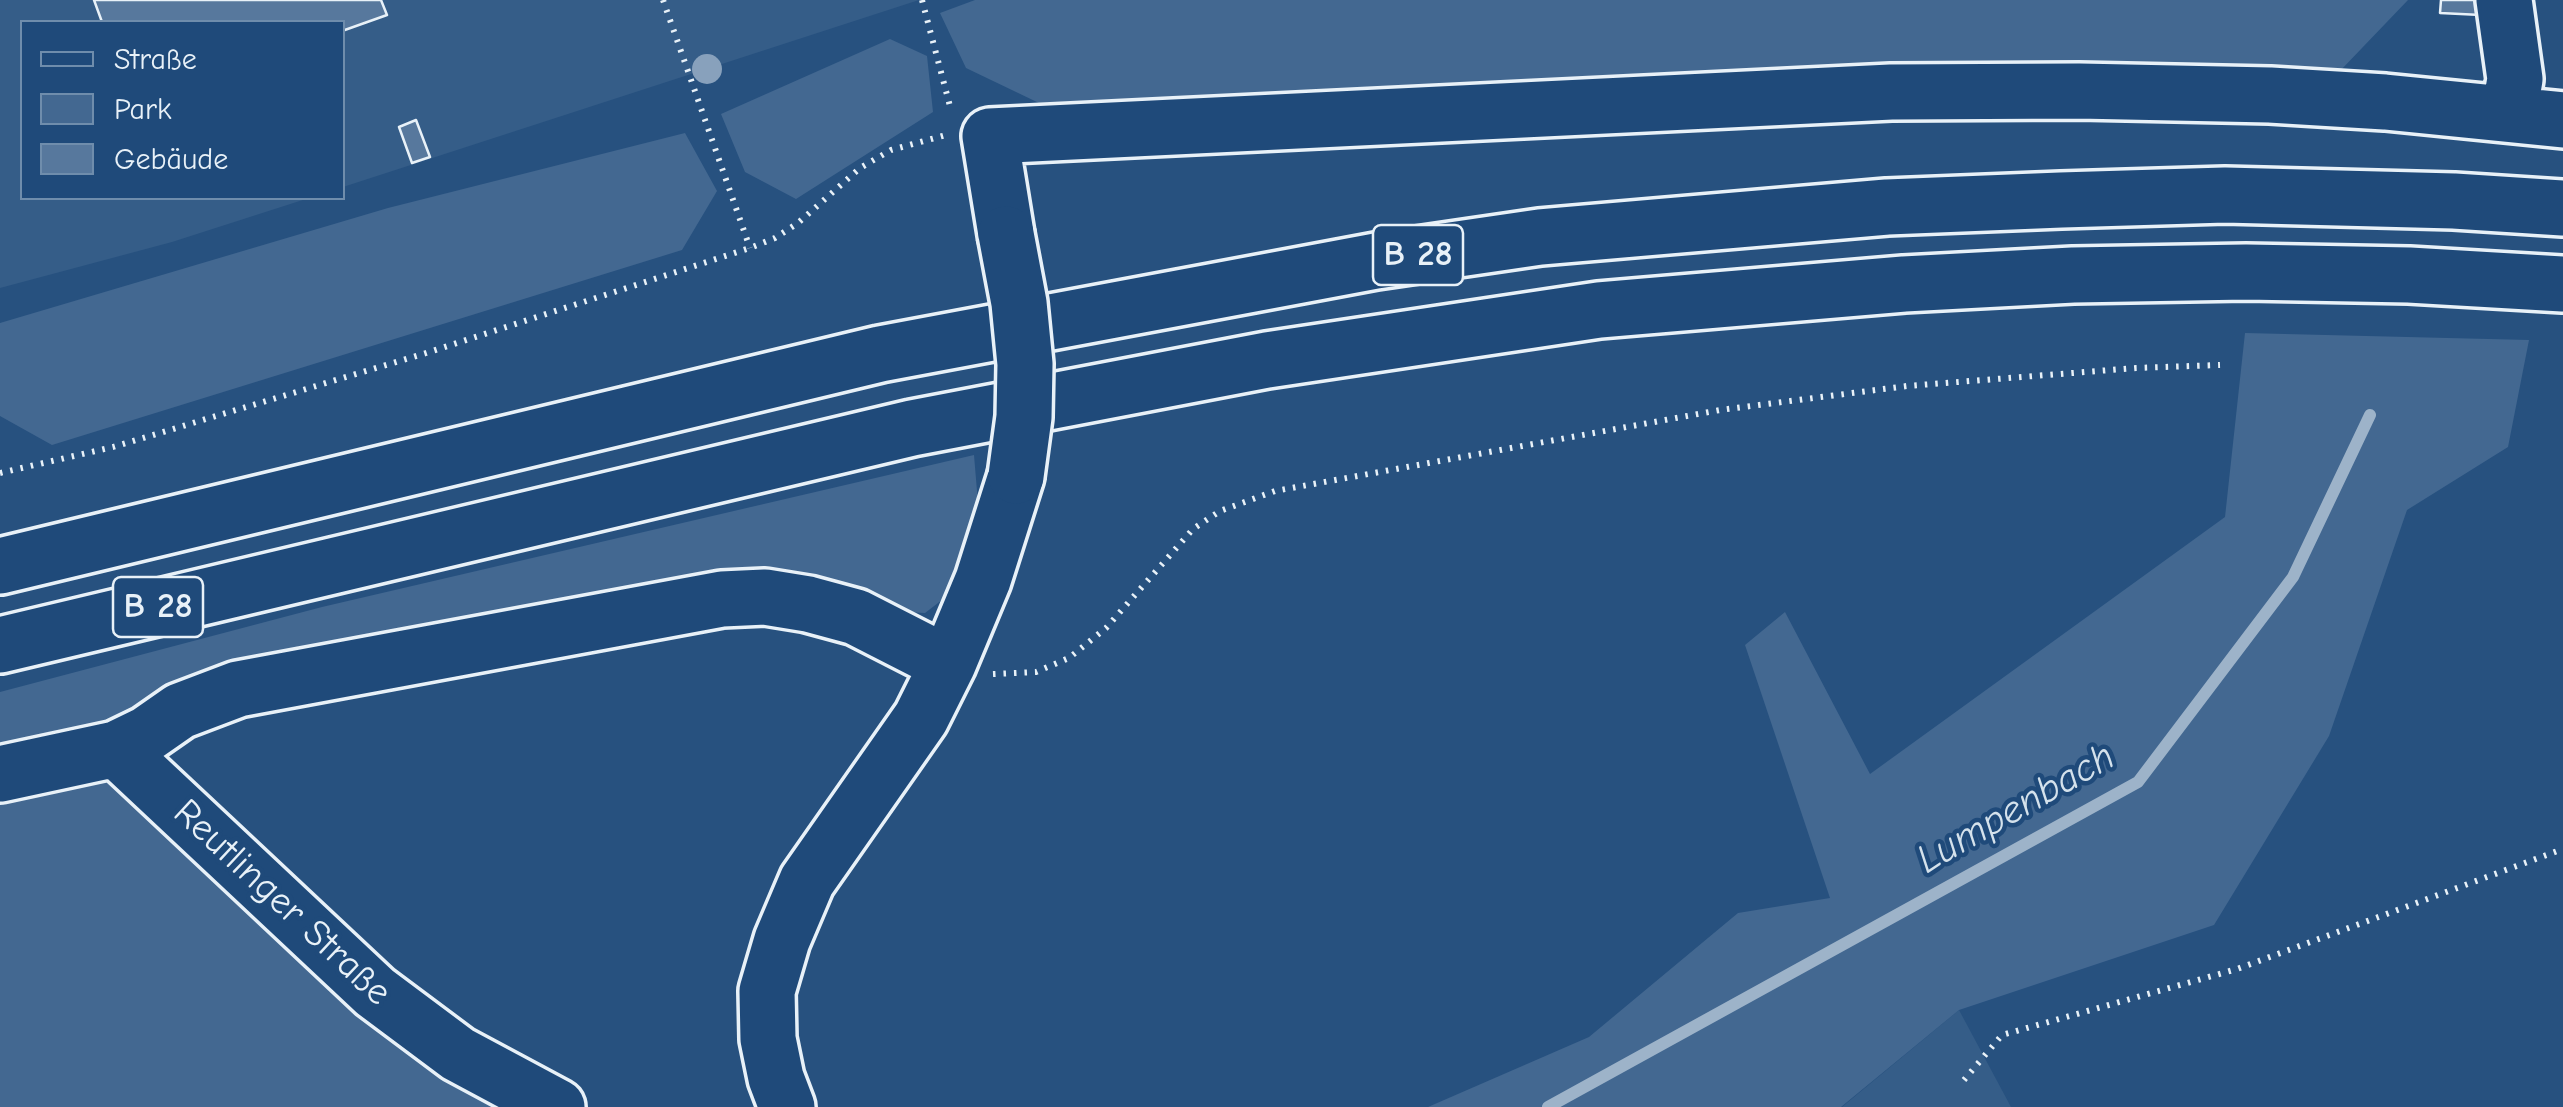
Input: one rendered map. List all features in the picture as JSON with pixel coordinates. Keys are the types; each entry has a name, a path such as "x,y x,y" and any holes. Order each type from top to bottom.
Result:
{"main road":[{"path":"2504,0 2514,79 2509,114"},
{"path":"787,1107 768,1038 767,991 782,940 807,881 922,718 983,580 1016,476 1025,364 1019,302 1006,234 974,135 1891,92 2270,95 2563,120"},
{"name":"B 28","path":"0,566 880,354 1376,261 1540,237 1887,208 2225,195 2563,208"},
{"name":"B 28","path":"0,645 912,428 1268,360 1564,315 1845,288 2073,275 2246,272 2563,284"},
{"path":"0,774 116,749 180,711 238,689 722,598 808,604 856,617 948,664"},
{"name":"Reutlinger Straße","path":"116,749 375,992 458,1054 557,1107"}],"path":[{"path":"664,0 750,248"},
{"path":"0,473 131,442 426,353 750,248 798,224 860,168 891,150 922,139 974,135 922,0"},
{"path":"948,664 998,676 1036,672 1070,658 1106,628 1193,529 1233,506 1276,490 1739,408 1907,386 2220,365"},
{"path":"1964,1080 2002,1034 2238,969 2563,849"}],"shaded area":[{"path":"0,0 919,0 345,186 345,20 20,20 20,200 303,200 172,242 0,288"},
{"path":"1959,1010 2011,1107 1842,1107"}],"green space":[{"path":"975,0 2408,0 2339,72 1945,63 1039,103 966,68 940,13"},
{"path":"890,39 927,56 933,112 796,199 745,172 721,114"},
{"path":"685,133 717,191 682,250 52,445 0,416 0,323 388,208"},
{"path":"2245,333 2529,340 2508,447 2407,510 2329,736 2214,925 1959,1010 1841,1107 1428,1107 1589,1037 1738,913 1830,898 1745,645 1785,612 1870,774 2225,517"},
{"path":"974,455 978,503 971,548 951,593 925,613 885,611 862,601 104,734 0,746 0,692 322,607"},
{"path":"50,773 121,782 523,1107 0,1107 0,786"}],"building":[{"path":"94,0 381,0 387,15 345,30 345,20 101,20"},
{"path":"2441,0 2482,0 2481,15 2440,13"},
{"path":"416,120 430,157 412,163 399,127"}],"waterway":[{"name":"Lumpenbach","path":"1548,1107 2138,782 2293,577 2370,415"}]}
